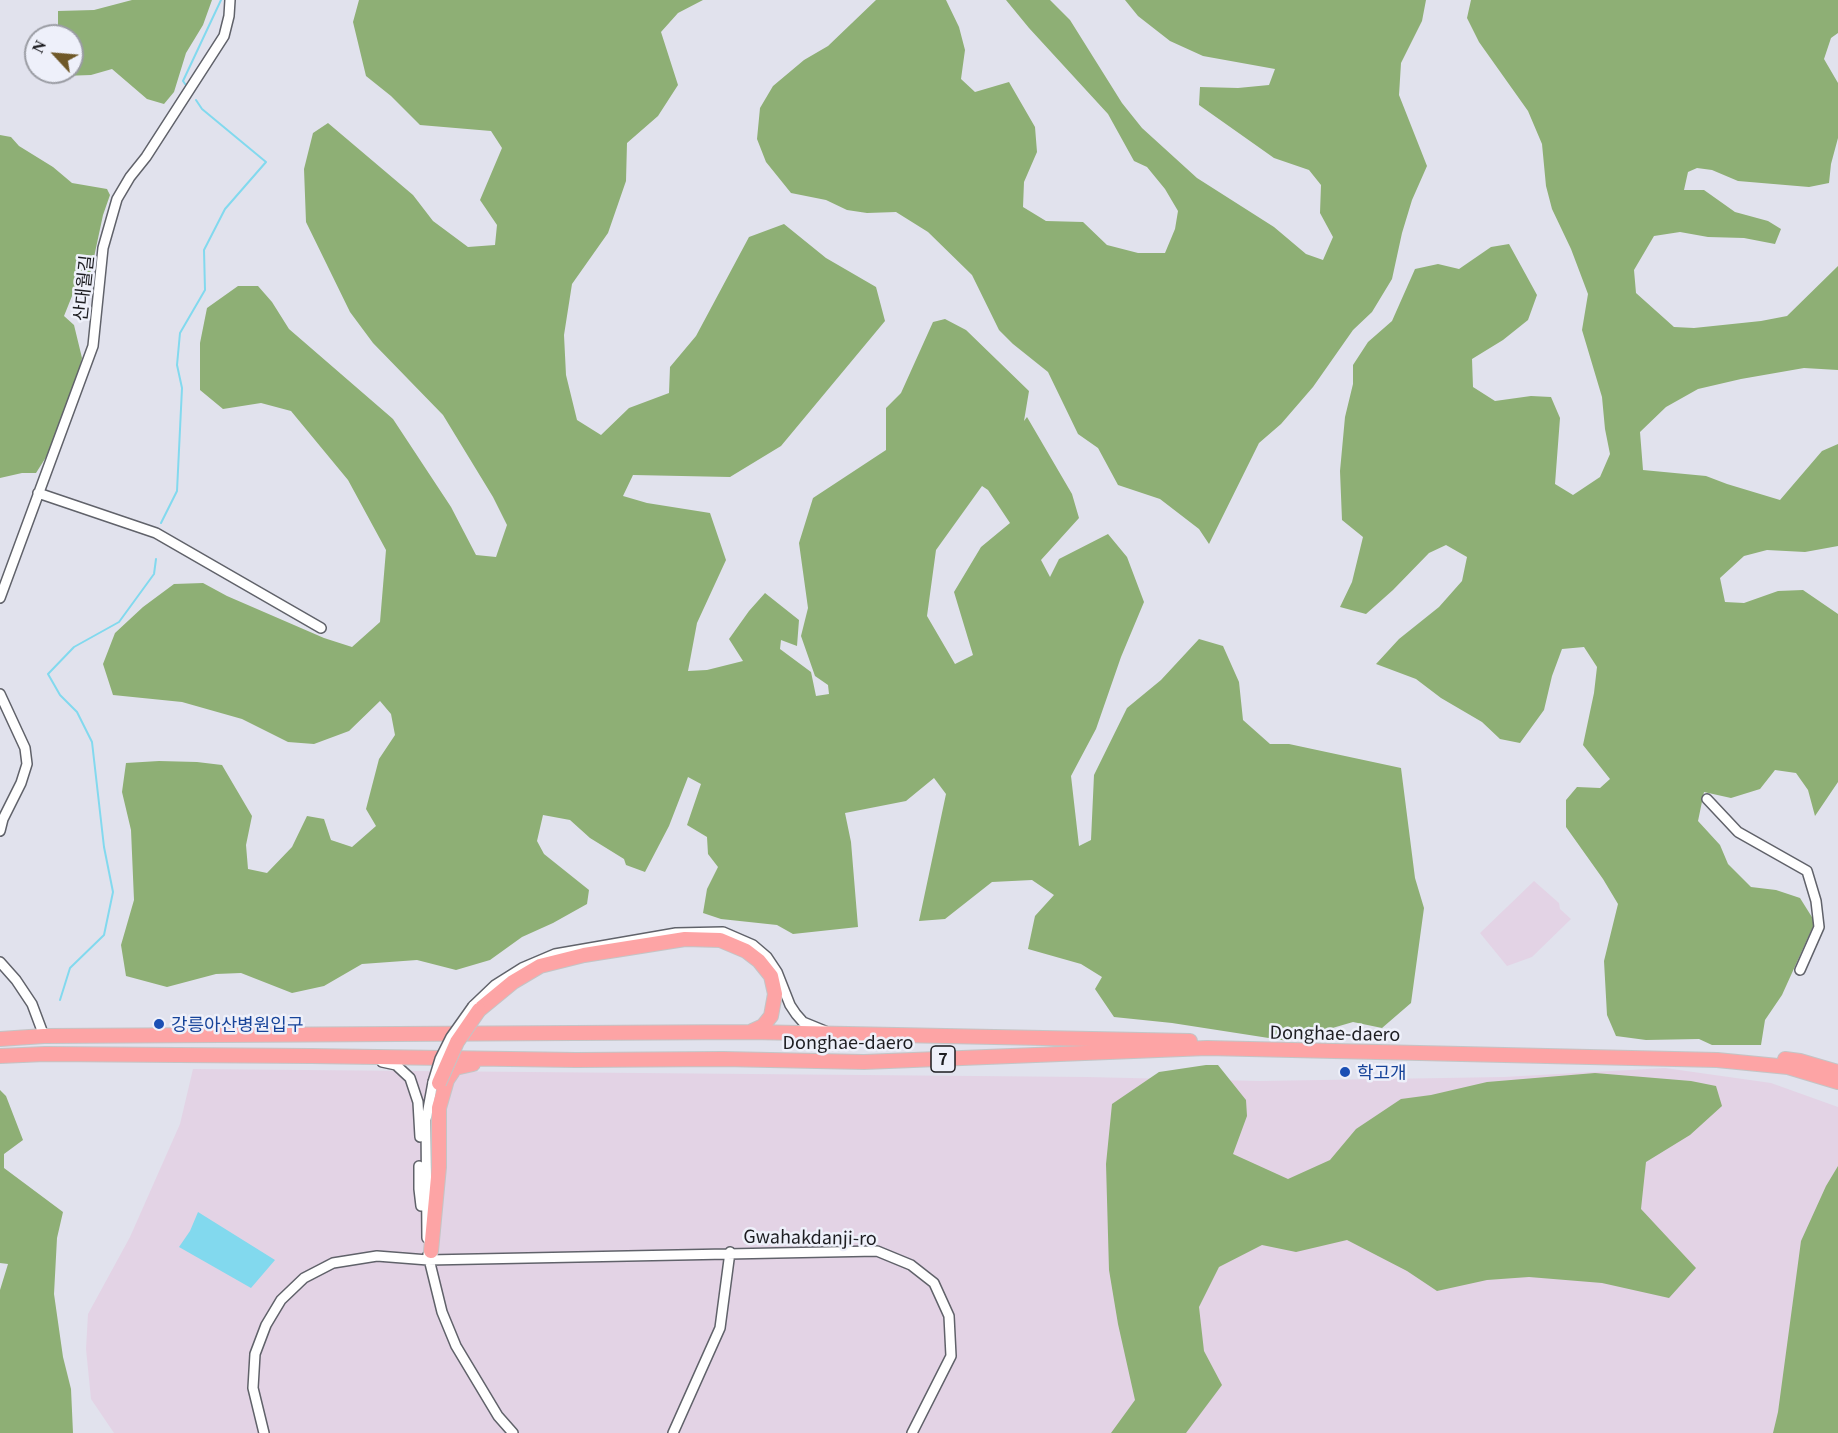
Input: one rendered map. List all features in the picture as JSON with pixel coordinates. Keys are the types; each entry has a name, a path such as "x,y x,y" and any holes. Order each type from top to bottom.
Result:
{"highway":[{"path":"429,1254 431,1160 436,1083 476,1008 513,982 540,966 584,955 685,939 720,940 746,951 759,961 771,976 775,994 771,1016 763,1026 750,1032"},
{"name":"Donghae-daero","path":"0,1039 44,1036 750,1032 1680,1050 1800,1061 1838,1072"},
{"path":"44,1036 45,1054"},
{"name":"Donghae-daero","path":"0,1056 45,1054 864,1062 1207,1048 1717,1060 1788,1067 1838,1082"},
{"path":"429,1254 439,1167 439,1108 447,1080 455,1068 468,1064 576,1060"}],"street":[{"name":"산대월길","path":"0,598 93,346 104,248 117,199 224,36 230,0"},
{"path":"38,493 156,533 321,628"},
{"path":"0,694 25,748 27,764 0,831"},
{"path":"1707,799 1738,832 1806,872 1816,901 1819,927 1800,970"},
{"path":"476,1008 495,986 522,968 555,954 676,933 723,932 753,945 767,957 777,972 795,1014 803,1022 830,1034"},
{"path":"0,962 16,980 32,1004 44,1036"},
{"path":"311,1056 376,1060 396,1065 410,1078 418,1102 419,1189 429,1254 442,1312 456,1346 498,1416 513,1433"},
{"name":"Gwahakdanji-ro","path":"264,1433 253,1388 255,1354 266,1325 280,1300 304,1278 333,1263 377,1256 429,1254 877,1251 911,1265 934,1283 949,1316 951,1356 912,1433"},
{"name":"Gwahakdanji-ro","path":"673,1433 720,1328 730,1252"}],"shaded area":[{"path":"1534,881 1559,903 1560,909 1571,919 1532,957 1507,966 1480,933"},
{"path":"1665,1068 1771,1083 1838,1107 1838,1433 114,1433 91,1399 86,1349 88,1314 130,1237 180,1124 193,1069 1086,1077 1260,1081 1504,1077"}],"green space":[{"path":"132,0 212,0 203,25 186,53 174,92 164,104 147,99 112,69 84,75 84,24 58,24 58,11 94,10"},
{"path":"359,0 703,0 678,13 661,32 678,85 658,116 627,143 626,181 608,233 572,284 564,335 566,375 577,420 601,435 629,408 669,393 670,367 696,336 749,237 784,224 826,258 876,287 885,321 781,446 730,477 633,475 623,496 647,503 710,513 726,560 697,623 688,671 707,670 743,661 729,639 765,593 799,620 797,646 781,640 780,649 811,672 816,696 829,694 828,685 815,676 801,636 808,608 799,543 813,498 886,450 886,408 901,393 933,322 945,319 966,330 1029,391 1024,421 1027,417 1072,494 1079,518 1041,560 1050,577 1059,559 1108,534 1127,557 1144,602 1121,657 1096,729 1071,776 1079,846 1091,840 1094,775 1127,708 1161,680 1199,639 1223,646 1239,682 1243,720 1270,744 1289,744 1401,768 1415,878 1424,908 1411,1003 1382,1028 1353,1022 1288,1041 1172,1023 1114,1017 1095,989 1102,977 1081,964 1028,949 1035,916 1054,895 1032,880 992,882 945,919 919,921 946,794 934,778 906,801 845,813 851,842 858,927 793,934 777,925 721,919 703,913 707,889 718,867 708,854 707,837 687,825 701,784 688,777 669,826 645,872 626,865 624,859 590,838 570,820 543,815 537,841 544,854 589,890 587,904 522,937 490,960 456,970 417,960 362,964 324,986 292,993 241,973 216,974 167,987 126,976 121,945 134,900 131,830 122,792 126,763 159,761 222,765 252,816 246,845 248,869 267,873 292,847 307,816 324,819 331,840 352,847 376,826 366,809 379,759 395,735 391,714 380,701 349,731 314,744 288,742 242,719 182,702 113,695 103,664 115,633 143,607 174,584 203,583 227,596 324,638 352,647 380,622 386,550 348,480 291,411 261,403 223,409 200,390 200,343 207,308 238,286 258,286 272,302 289,329 393,419 451,507 476,555 496,557 507,525 493,497 443,415 373,343 350,312 306,222 304,169 313,133 328,123 413,195 433,221 468,247 495,245 497,225 480,200 502,148 491,131 420,125 391,96 366,76 353,22","holes":["982,486 988,490 1010,523 981,547 954,592 973,655 955,664 927,616 936,550"]},
{"path":"876,0 946,0 959,27 965,50 961,79 975,92 1009,82 1035,127 1037,152 1024,182 1023,207 1046,221 1083,222 1107,245 1138,253 1165,253 1175,229 1178,211 1165,189 1147,167 1134,161 1108,114 1006,0 1050,0 1070,20 1122,103 1142,128 1197,178 1274,227 1306,254 1323,260 1333,237 1320,213 1321,185 1309,170 1274,158 1199,105 1200,87 1238,88 1269,85 1275,69 1203,56 1170,41 1138,16 1125,0 1426,0 1422,21 1401,63 1399,95 1427,166 1412,200 1392,279 1372,312 1353,330 1313,387 1281,424 1259,443 1209,544 1199,529 1160,499 1118,485 1098,448 1078,434 1048,372 999,330 972,275 928,232 896,212 867,213 847,210 826,200 791,193 766,162 757,139 760,108 773,86 804,60 828,46"},
{"path":"1471,0 1838,0 1838,33 1831,38 1824,59 1838,83 1838,138 1829,183 1809,187 1738,181 1712,170 1697,168 1688,172 1684,190 1704,190 1735,212 1768,221 1781,229 1775,244 1744,238 1708,237 1680,232 1654,236 1634,270 1636,293 1674,327 1694,328 1787,316 1838,266 1838,370 1804,368 1698,389 1666,407 1640,432 1643,470 1706,476 1780,500 1822,451 1838,444 1838,546 1805,552 1767,550 1744,556 1720,578 1725,602 1744,603 1778,591 1803,590 1838,614 1838,782 1815,816 1808,790 1796,773 1775,770 1760,789 1731,798 1704,792 1698,821 1720,845 1728,864 1751,887 1776,890 1800,898 1815,922 1782,995 1765,1020 1761,1045 1712,1045 1699,1039 1646,1040 1616,1036 1607,1015 1604,961 1618,904 1566,827 1566,800 1577,787 1600,788 1610,779 1583,745 1597,667 1584,647 1562,649 1552,676 1544,710 1520,743 1500,739 1482,722 1441,698 1416,679 1376,664 1399,639 1439,607 1462,581 1467,557 1446,545 1429,553 1366,614 1340,607 1352,582 1363,537 1342,520 1340,471 1345,417 1353,384 1353,365 1368,342 1392,321 1415,269 1438,264 1459,269 1491,247 1509,244 1537,295 1528,320 1503,340 1472,359 1473,387 1495,401 1531,396 1551,397 1560,418 1555,484 1573,495 1600,477 1610,454 1602,397 1582,330 1588,294 1571,249 1552,209 1546,186 1542,144 1528,111 1479,42 1467,18"},
{"path":"0,135 11,137 19,146 53,167 72,183 107,189 110,195 103,215 90,276 72,296 64,316 74,325 82,358 73,396 48,454 36,473 22,473 0,478"},
{"path":"1218,1065 1246,1100 1247,1116 1233,1154 1288,1179 1330,1160 1356,1129 1401,1099 1431,1095 1487,1082 1595,1073 1691,1081 1716,1086 1722,1106 1690,1135 1646,1162 1641,1209 1696,1268 1669,1298 1602,1283 1529,1277 1487,1280 1437,1291 1407,1271 1347,1240 1296,1252 1262,1245 1219,1267 1199,1307 1204,1351 1222,1385 1186,1433 1111,1433 1135,1400 1109,1270 1106,1164 1112,1104 1159,1072"},
{"path":"0,1090 6,1096 23,1140 4,1154 4,1168 63,1212 57,1238 54,1294 63,1357 71,1389 73,1433 0,1433 0,1290 8,1264 0,1263"},
{"path":"1838,1166 1838,1433 1773,1433 1778,1412 1801,1241 1826,1186"}],"water":[{"path":"198,1212 275,1260 251,1288 179,1247 190,1231"}],"waterway":[{"path":"188,88 183,81 221,0"},
{"path":"161,523 177,491 182,388 177,365 180,333 205,290 204,250 225,209 266,162 202,109 196,100"},
{"path":"60,1000 70,968 104,935 113,892 104,847 92,742 77,712 60,695 48,674 74,647 119,622 154,574 156,559"}],"place":[{"name":"강릉아산병원입구","path":"159,1024"},
{"name":"학고개","path":"1345,1072"}]}
